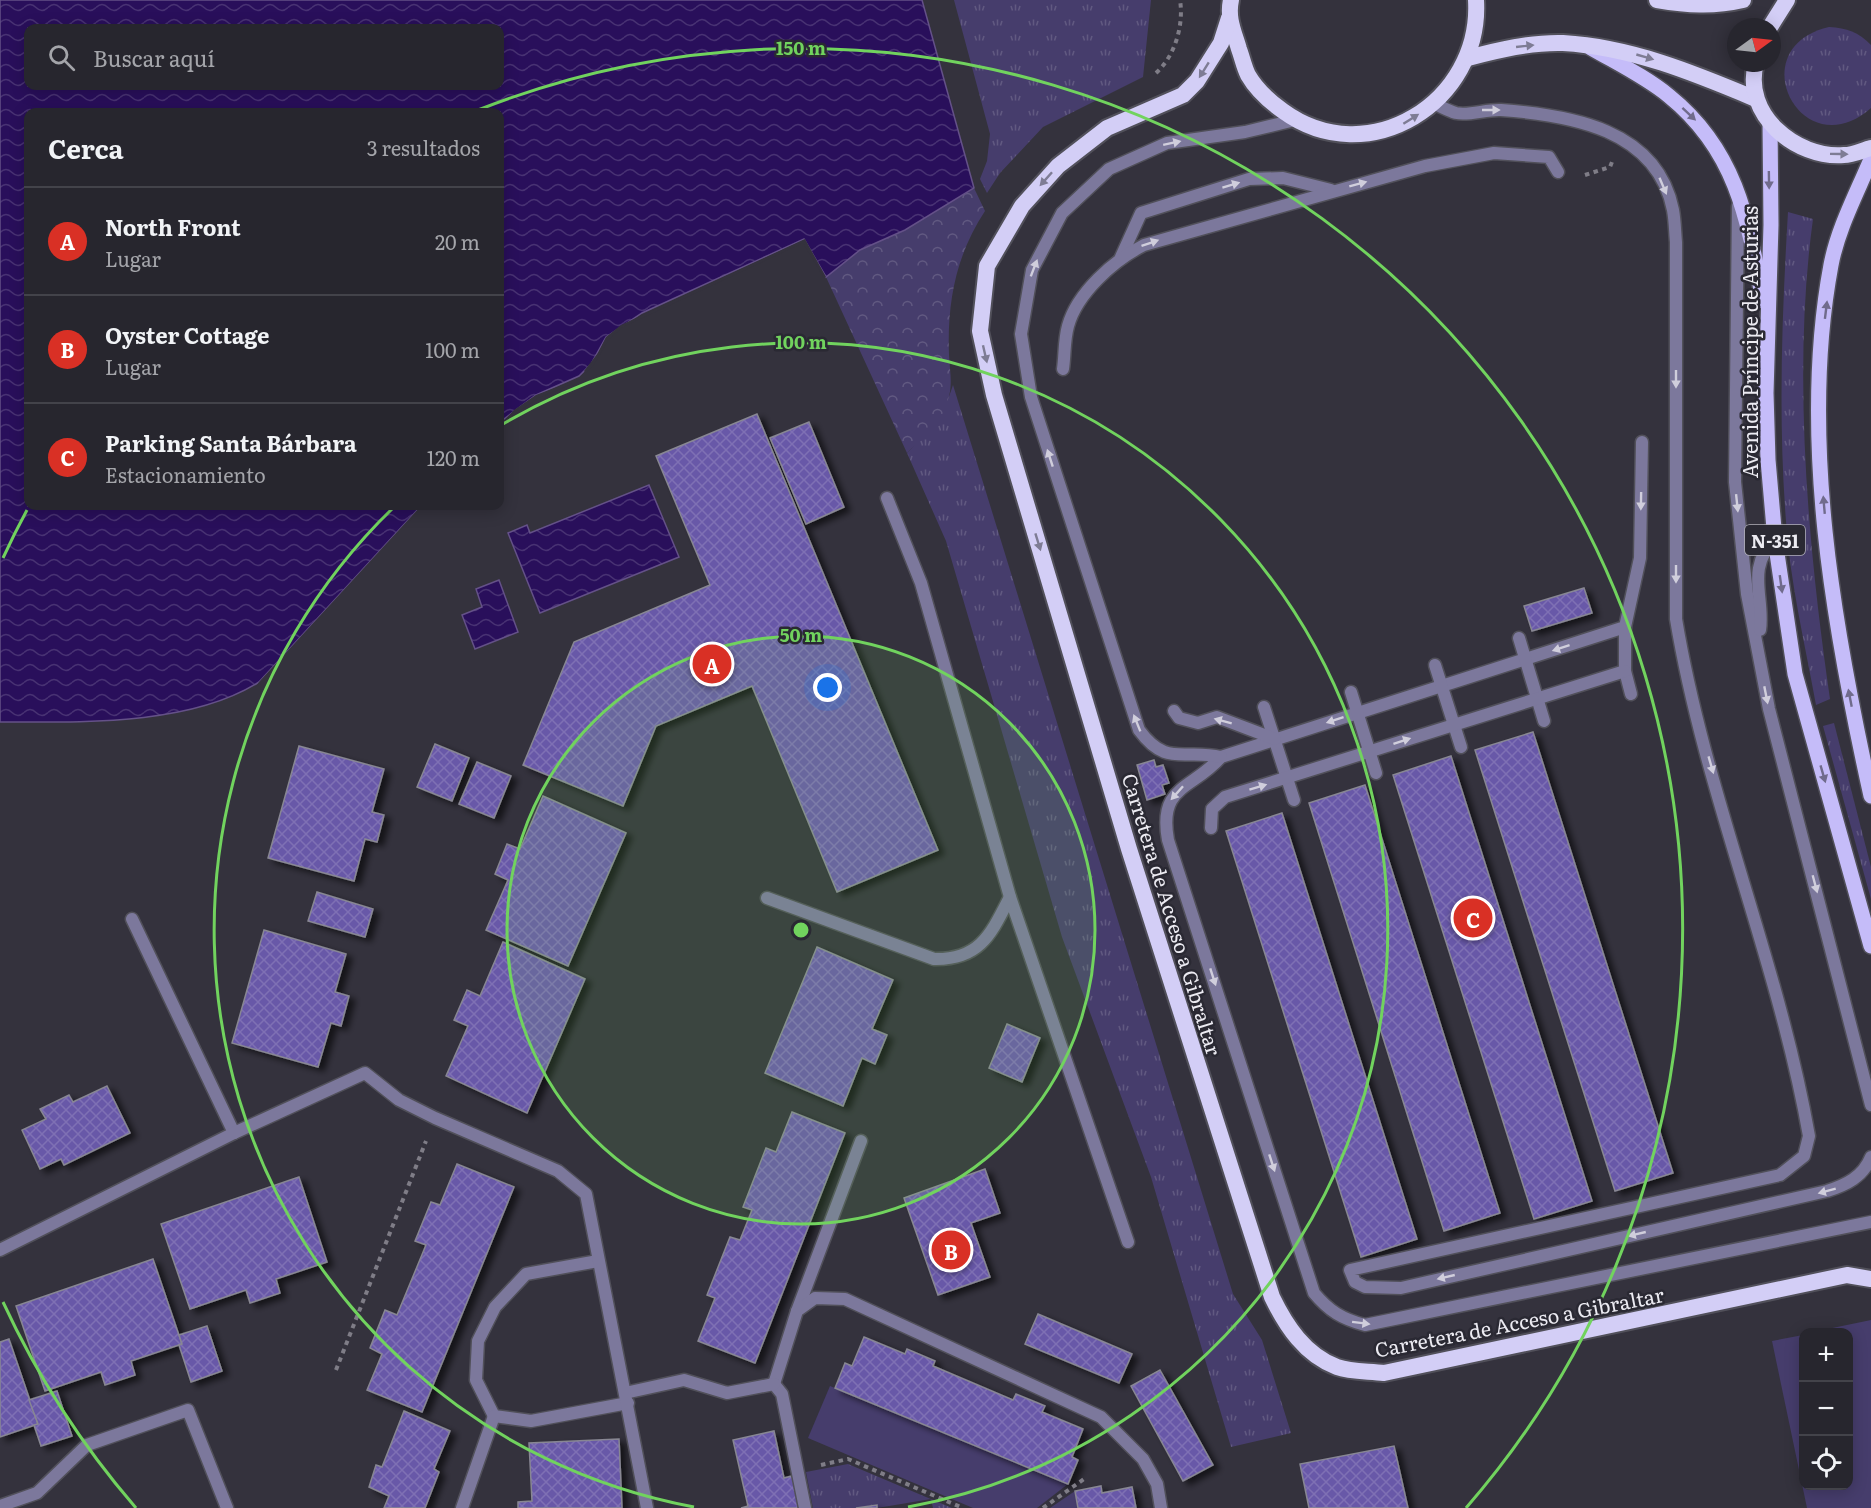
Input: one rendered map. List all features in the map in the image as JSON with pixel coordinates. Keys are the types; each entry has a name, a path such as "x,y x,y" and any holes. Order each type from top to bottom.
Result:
{"highway":[{"path":"1231,0 1229,18 1248,75 1268,100 1295,120 1330,132 1367,134 1403,124 1435,104 1454,83 1468,58 1475,30 1476,0"},
{"path":"1657,0 1694,6 1723,5 1743,0"},
{"path":"1776,18 1787,0"},
{"name":"Carretera de Acceso a Gibraltar","path":"1229,18 1221,43 1197,81 1183,95 1107,128 1058,166 1022,206 987,266 980,331 994,394 1133,861 1272,1297 1287,1328 1310,1351 1338,1367 1384,1373 1846,1275 1871,1279"},
{"path":"1468,58 1506,48 1546,44 1588,46 1650,58 1756,99"},
{"path":"1756,72 1756,99 1777,131 1797,145 1818,153 1845,156 1871,148"}],"main road":[{"path":"1588,46 1669,95 1697,121 1716,144 1738,192 1749,229 1768,330"},
{"name":"Avenida Príncipe de Asturias","path":"1770,122 1768,460 1775,540 1795,674 1871,946"},
{"name":"N-351","path":"1871,159 1849,210 1832,263 1821,343 1820,420 1823,495 1832,591 1845,670 1871,796"}],"street":[{"path":"1435,104 1458,113 1487,109 1546,113 1611,131 1638,150 1659,177 1673,208 1676,242 1676,619 1686,679 1771,977 1805,1113 1808,1146 1804,1156 1780,1175 1350,1269 1355,1282 1365,1287 1401,1288 1827,1191 1856,1178 1867,1167 1871,1157"},
{"path":"1221,757 1204,753 1170,755 1154,747 1139,730 1031,397 1021,334 1032,270 1062,213 1109,169 1167,143 1245,132 1295,120"},
{"path":"1063,369 1068,326 1086,293 1121,257 1144,245 1425,166 1494,153 1549,157 1558,172"},
{"path":"1121,257 1141,213 1249,179 1283,178 1334,191"},
{"path":"1738,192 1735,482 1747,594 1769,709 1871,1105"},
{"path":"1631,694 1624,671 1625,627 1640,558 1642,442"},
{"path":"887,498 921,583 1010,897 1128,1242"},
{"path":"1755,639 1761,626 1757,591 1760,566 1768,547 1775,540"},
{"path":"1625,627 1221,757 1208,771 1178,790 1166,808 1167,832 1314,1293 1328,1309 1345,1320 1365,1325 1871,1222"},
{"path":"1519,638 1544,721"},
{"path":"1435,665 1461,747"},
{"path":"1211,828 1209,818 1212,809 1225,797 1624,671"},
{"path":"1351,692 1376,774"},
{"path":"1264,707 1294,800"},
{"path":"1174,711 1179,718 1198,723 1217,717 1275,740"},
{"path":"767,898 934,959 953,960 976,949 992,933 1010,897"},
{"path":"132,919 234,1133"},
{"path":"0,1250 234,1133 364,1073 399,1100 435,1118 558,1170 586,1194 647,1508"},
{"path":"774,1384 796,1311 861,1141"},
{"path":"462,1508 494,1416 476,1380 478,1341 495,1307 526,1274 598,1261"},
{"path":"796,1311 815,1298 845,1299 1101,1417 1143,1459 1157,1484 1161,1508"},
{"path":"494,1416 531,1421 627,1398 684,1380 727,1393 774,1384"},
{"path":"774,1384 782,1394 805,1508"},
{"path":"0,1506 37,1493 87,1445 188,1410 227,1508"}],"path":[{"path":"1580,176 1610,167 1626,142"},
{"path":"336,1370 435,1118"},
{"path":"797,1470 848,1459 963,1508"},
{"path":"1042,1508 1084,1479"}],"green space":[{"path":"954,0 1151,0 1143,77 1043,127 1000,173 987,193 980,179 987,161 990,134"},
{"path":"1829,27 1852,32 1871,45 1871,108 1846,123 1823,124 1804,115 1790,98 1785,78 1788,57 1802,39"},
{"path":"974,188 985,211 967,245 955,280 949,335 950,394 938,421 929,433 907,453 826,277 860,250 905,230"},
{"path":"1788,212 1813,219 1804,337 1805,459 1815,582 1830,699 1816,705 1798,613 1786,521 1782,444 1782,366"},
{"path":"953,385 1233,1294 1262,1340 1291,1433 1231,1447 1151,1177 1062,937 946,541 907,453 935,423"},
{"path":"1834,723 1871,867 1871,899 1823,726"},
{"path":"1871,1320 1871,1508 1807,1508 1803,1490 1853,1490 1853,1328 1832,1328"},
{"path":"1799,1336 1799,1470 1772,1341"},
{"path":"830,1386 1068,1484 1037,1508 973,1508 808,1438"},
{"path":"848,1464 931,1499 877,1508 876,1505 856,1508 813,1508 806,1472"},
{"path":"1075,1491 1078,1508 1050,1508"},
{"path":"931,1499 952,1508 933,1508"}],"water":[{"path":"0,0 922,0 974,188 905,230 860,250 826,277 804,239 642,313 606,337 591,364 579,376 536,395 504,419 504,108 24,108 24,510 417,510 259,682 231,696 200,707 167,714 133,719 0,722"},
{"path":"649,485 679,557 540,613 508,533 527,525 530,533"},
{"path":"499,580 518,632 475,649 462,615 482,607 476,589"}],"pier":[{"path":"805,239 826,277 824,278 803,243 623,327 609,339 593,366 586,373 584,371 598,353 606,337 621,325"},
{"path":"568,383 570,385 538,398 504,422 514,410 536,395"},
{"path":"417,510 420,510 255,688"}],"building":[{"path":"757,414 938,850 837,892 752,686 656,726 623,806 523,765 574,642 710,585 656,456"},
{"path":"809,422 844,507 806,524 770,438"},
{"path":"1584,588 1592,613 1532,631 1524,606"},
{"path":"1533,732 1673,1173 1615,1191 1475,750"},
{"path":"435,744 469,758 452,801 417,787"},
{"path":"299,746 384,769 372,812 384,815 377,842 365,839 354,881 268,858"},
{"path":"1451,756 1592,1201 1534,1219 1393,775"},
{"path":"1154,760 1156,767 1163,765 1169,783 1162,785 1165,794 1147,800 1137,765"},
{"path":"477,762 511,776 494,818 459,804"},
{"path":"1365,785 1500,1213 1444,1231 1309,803"},
{"path":"543,796 626,833 568,966 486,930 508,880 495,874 507,844 520,849"},
{"path":"1282,813 1417,1239 1361,1257 1226,831"},
{"path":"317,892 373,909 365,937 308,921"},
{"path":"264,930 346,954 335,992 349,996 341,1026 331,1023 318,1067 232,1043"},
{"path":"503,942 585,979 527,1113 446,1076 468,1026 454,1020 467,990 480,996"},
{"path":"817,947 893,980 872,1029 887,1035 875,1064 862,1058 843,1106 765,1073"},
{"path":"1007,1024 1040,1038 1022,1082 989,1068"},
{"path":"107,1086 130,1133 64,1165 61,1159 40,1169 22,1130 46,1119 40,1109 69,1095 73,1102"},
{"path":"792,1112 845,1133 755,1363 698,1341 715,1298 707,1295 730,1237 740,1240 752,1210 743,1207 766,1148 776,1152"},
{"path":"457,1164 514,1187 422,1412 367,1390 382,1354 370,1348 385,1310 397,1315 426,1245 415,1241 431,1202 440,1205"},
{"path":"985,1169 1000,1213 971,1223 990,1277 938,1295 904,1198"},
{"path":"299,1177 327,1262 276,1279 280,1293 250,1303 246,1290 190,1309 161,1224"},
{"path":"153,1259 182,1344 131,1361 135,1375 105,1385 101,1372 45,1391 16,1306"},
{"path":"1038,1314 1132,1354 1119,1383 1025,1344"},
{"path":"207,1326 222,1371 191,1382 179,1345 182,1344 179,1335"},
{"path":"864,1337 905,1354 907,1349 935,1361 933,1366 1013,1400 1016,1394 1045,1406 1042,1412 1083,1429 1072,1457 1078,1460 1068,1484 835,1388 845,1363 852,1366"},
{"path":"9,1339 38,1424 0,1437 0,1342"},
{"path":"1160,1370 1213,1465 1183,1481 1131,1386"},
{"path":"57,1391 72,1436 41,1446 34,1425 38,1424 29,1400"},
{"path":"404,1411 450,1431 434,1469 439,1472 425,1508 384,1508 389,1496 369,1487 376,1465 382,1467"},
{"path":"774,1431 784,1478 792,1476 799,1508 741,1508 748,1506 733,1440"},
{"path":"619,1439 622,1508 518,1508 518,1502 532,1501 529,1443"},
{"path":"1394,1446 1408,1508 1309,1508 1300,1464"},
{"path":"1101,1486 1102,1493 1132,1487 1136,1508 1078,1508 1075,1491"},
{"path":"877,1505 877,1508 856,1508"}],"place":[{"name":"North Front","path":"712,664"},
{"name":"Parking Santa Bárbara","path":"1473,918"},
{"name":"Oyster Cottage","path":"951,1250"}]}
